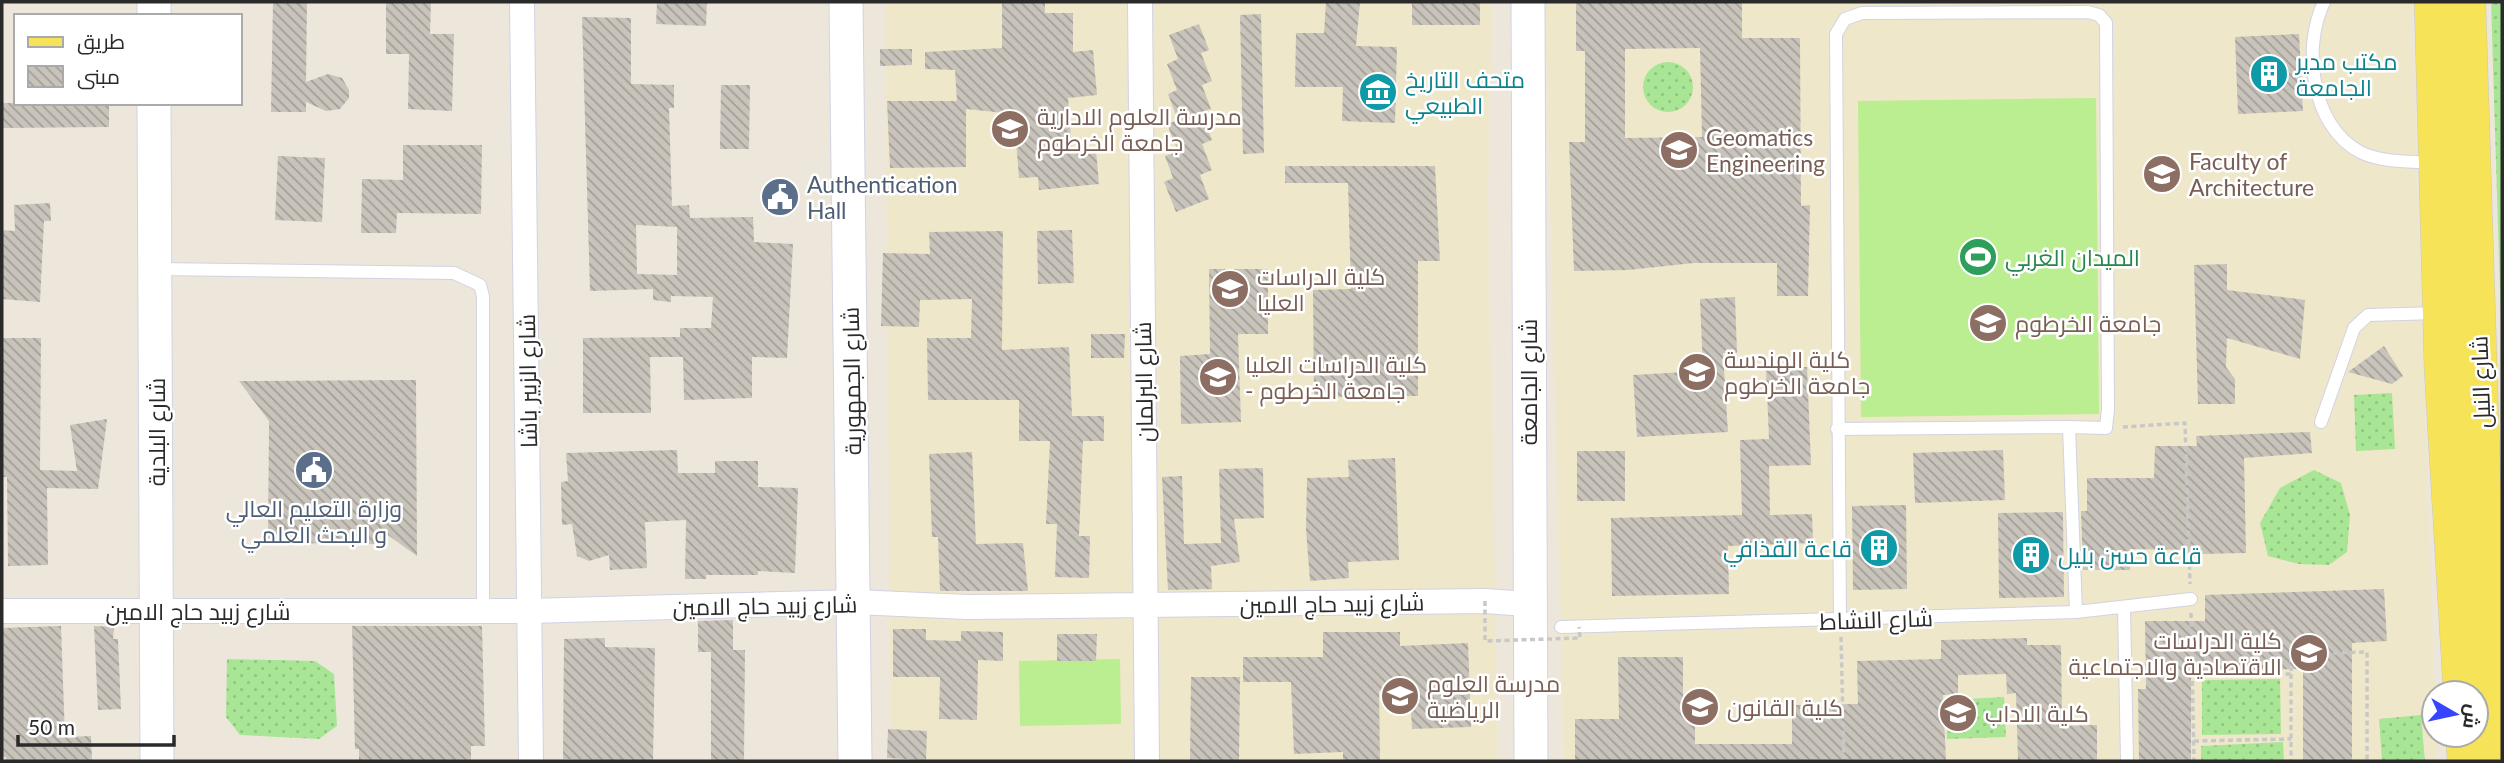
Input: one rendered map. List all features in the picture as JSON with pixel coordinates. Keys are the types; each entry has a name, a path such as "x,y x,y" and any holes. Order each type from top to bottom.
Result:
{"main road":[{"name":"شارع الجمهورية","path":"846,2 855,761"},
{"name":"شارع الجامعة","path":"1528,2 1528,604 1531,761"},
{"name":"شارع النيل","path":"2433,2 2441,313 2461,679"},
{"name":"شارع النيل","path":"2467,2 2487,483 2502,761"},
{"name":"شارع البلدية","path":"154,105 157,761"}],"street":[{"name":"شارع الزبير باشا","path":"522,2 531,761"},
{"name":"شارع البرلمان","path":"1140,2 1147,761"},
{"name":"شارع زبيد حاج الامين","path":"2,611 529,611 855,602 967,607 1485,601 1528,604"}],"lane":[{"path":"2324,2 2316,24 2313,50 2315,82 2328,121 2342,139 2361,152 2379,158 2436,163"},
{"path":"1837,429 2106,428 2106,23 2099,15 2088,12 1862,7 1845,19 1836,34 1837,429 1840,621"},
{"path":"155,269 454,273 480,285 483,296 483,611"},
{"path":"2321,422 2344,350 2354,328 2361,321 2368,315 2441,313"},
{"path":"2069,427 2076,612"},
{"name":"شارع النشاط","path":"1561,627 1840,621 2076,612 2191,598"},
{"path":"2124,607 2127,761"}],"path":[{"path":"2106,428 2185,423 2194,761"},
{"path":"1485,601 1485,641 1580,638 1579,627"},
{"path":"1840,621 1843,761"},
{"path":"2291,761 2291,654 2367,652 2367,761"},
{"path":"2192,673 2291,674"},
{"path":"2193,741 2291,739"}],"shaded area":[{"path":"885,2 1492,2 1488,194 1498,761 891,761"},
{"name":"جامعة الخرطوم","path":"1545,2 2411,2 2434,679 2420,679 2420,749 2437,749 2437,761 1564,761"}],"green space":[{"path":"2491,2 2502,2 2502,356"},
{"path":"1668,62 1685,70 1693,87 1685,104 1668,112 1651,104 1643,87 1651,70"},
{"name":"الميدان الغربي","path":"2096,98 2099,414 1861,417 1858,101"},
{"path":"2392,393 2395,449 2356,451 2354,395"},
{"path":"2314,470 2341,483 2350,515 2347,552 2329,565 2299,564 2268,556 2260,523 2280,488"},
{"path":"227,659 315,661 334,674 337,726 319,739 240,735 226,717"},
{"path":"1120,659 1121,724 1020,726 1019,661"},
{"path":"2280,679 2281,734 2202,735 2202,680"},
{"path":"2004,697 2006,737 1947,739 1946,700"},
{"path":"2420,715 2420,749 2424,749 2425,761 2382,761 2379,719"},
{"path":"2283,742 2284,761 2201,761 2201,746"}],"building":[{"path":"273,2 307,2 306,82 328,74 342,78 349,90 349,98 340,109 326,111 306,102 306,112 271,112"},
{"path":"386,2 431,2 430,34 454,34 452,111 408,109 409,54 386,54"},
{"path":"657,2 707,2 706,26 656,24"},
{"path":"1002,2 1045,2 1045,13 1073,13 1073,52 1093,50 1097,95 1068,98 1072,152 1096,150 1099,184 1039,190 1038,177 1019,178 1014,114 966,109 966,167 890,168 887,101 957,101 955,70 925,69 925,52 1002,48"},
{"path":"1326,2 1360,2 1356,46 1397,47 1395,123 1342,121 1343,87 1295,87 1296,33 1324,33"},
{"path":"1412,2 1480,2 1480,25 1412,25"},
{"path":"1576,2 1742,2 1742,38 1800,38 1801,206 1810,205 1808,296 1777,296 1777,263 1694,263 1628,270 1574,271 1569,142 1585,142 1585,51 1576,51","holes":["1700,48 1702,137 1625,138 1625,49"]},
{"path":"1261,14 1264,153 1243,154 1240,15"},
{"path":"582,17 631,18 631,84 674,85 674,108 669,108 672,206 689,205 690,218 753,217 754,242 793,244 787,358 752,357 752,398 684,400 683,357 650,357 651,413 583,413 583,338 680,337 680,328 711,328 713,297 671,296 671,302 653,300 653,289 590,291","holes":["636,225 677,227 677,275 637,274"]},
{"path":"1199,24 1209,50 1201,53 1212,81 1202,85 1211,109 1201,112 1212,140 1202,144 1212,170 1200,175 1209,199 1176,212 1164,182 1173,178 1165,156 1178,151 1167,124 1178,120 1168,94 1177,90 1167,64 1178,59 1169,35"},
{"name":"مكتب مدير الجامعة","path":"2299,34 2303,111 2238,114 2235,37"},
{"path":"880,49 912,49 912,65 880,66"},
{"path":"721,85 750,85 749,149 720,149"},
{"path":"2,103 109,105 109,127 2,128"},
{"path":"403,145 482,145 481,214 397,213 396,233 361,233 362,179 403,180"},
{"path":"278,156 325,158 322,222 275,220"},
{"path":"1285,166 1435,166 1440,261 1418,261 1418,396 1314,397 1313,290 1351,289 1348,183 1285,183"},
{"path":"50,203 51,221 44,221 40,302 2,299 2,230 15,231 14,205"},
{"path":"1072,230 1074,283 1038,284 1037,231"},
{"path":"1003,231 1002,350 1069,347 1072,416 1104,416 1104,441 1083,441 1079,536 1090,536 1089,578 1055,577 1057,524 1046,524 1050,441 1019,441 1019,400 928,400 927,338 971,338 972,299 920,300 919,327 881,326 883,253 930,254 929,232"},
{"path":"2227,264 2227,290 2305,300 2300,359 2227,338 2226,367 2235,379 2235,404 2198,404 2194,265"},
{"path":"1209,269 1268,269 1268,334 1238,334 1241,422 1181,424 1180,356 1210,354"},
{"path":"1735,297 1737,353 1723,353 1728,432 1637,437 1633,375 1703,371 1700,299"},
{"path":"1091,334 1125,334 1124,358 1091,358"},
{"path":"2,338 41,338 40,470 77,471 70,425 107,419 98,489 47,488 48,565 8,566 7,477 2,477"},
{"path":"2384,346 2403,376 2392,384 2348,372"},
{"path":"1807,367 1811,465 1769,466 1770,515 1812,514 1813,543 1728,546 1729,594 1612,596 1611,518 1742,515 1740,440 1769,439 1766,368"},
{"path":"416,380 417,556 378,528 374,544 268,543 269,421 239,381"},
{"path":"2310,432 2312,453 2244,458 2246,553 2199,554 2199,550 2130,549 2130,570 2083,570 2081,511 2087,511 2087,478 2154,478 2155,446 2197,446 2196,436"},
{"path":"677,450 678,473 715,473 715,461 758,461 758,487 798,488 795,573 758,571 758,575 706,575 706,579 685,579 686,520 645,522 647,568 610,570 609,555 589,561 577,556 572,524 562,525 561,482 568,481 566,453"},
{"path":"2003,450 2005,500 1915,503 1913,453"},
{"path":"1577,451 1625,451 1625,501 1577,501"},
{"path":"972,452 976,544 1023,543 1028,591 940,591 938,537 932,537 929,454"},
{"path":"1395,458 1399,560 1348,562 1349,578 1310,581 1306,529 1307,478 1349,477 1348,460"},
{"path":"1263,468 1264,518 1234,519 1240,562 1211,566 1212,589 1168,590 1162,477 1182,476 1184,544 1221,543 1219,469"},
{"name":"قاعة القذافي","path":"1906,505 1907,589 1853,590 1852,506"},
{"name":"قاعة حسن بليل","path":"2063,512 2064,597 1999,598 1998,513"},
{"path":"2384,589 2387,641 2352,643 2352,761 2303,761 2303,669 2191,671 2191,761 2139,761 2138,689 2146,689 2145,621 2205,621 2205,595"},
{"path":"733,620 733,650 745,650 744,761 711,761 711,652 698,652 698,621"},
{"path":"61,626 65,737 91,736 92,761 6,761 6,757 2,757 2,628"},
{"path":"94,626 114,627 113,639 118,639 121,709 98,710"},
{"path":"352,626 482,626 485,746 471,746 471,761 359,761 359,749 355,749"},
{"path":"893,629 926,629 926,640 961,641 961,631 1003,632 1003,661 978,660 977,720 939,719 940,677 893,677"},
{"name":"مدرسة العلوم الرياضية","path":"1323,632 1400,632 1400,646 1468,643 1471,727 1412,729 1410,691 1379,691 1380,761 1343,761 1343,752 1294,754 1291,682 1243,682 1243,657 1323,657"},
{"path":"1057,634 1097,634 1096,661 1057,661"},
{"path":"605,638 605,647 655,648 653,761 563,759 564,639"},
{"path":"2027,638 2027,645 2061,645 2062,726 2097,725 2097,761 2018,761 2016,693 2007,694 2006,674 1958,675 1958,694 1943,695 1946,761 1575,761 1575,719 1619,719 1618,657 1683,657 1683,716 1695,716 1695,744 1792,744 1792,705 1858,704 1857,661 1941,659 1941,640"},
{"path":"1191,677 1240,677 1239,761 1190,761"},
{"path":"888,729 927,731 926,760 887,758"}],"place":[{"name":"مكتب مدير الجامعة","path":"2269,74"},
{"name":"متحف التاريخ الطبيعي","path":"1378,92"},
{"name":"مدرسة العلوم الادارية جامعة الخرطوم","path":"1010,129"},
{"name":"Geomatics Engineering","path":"1679,150"},
{"name":"Faculty of Architecture","path":"2162,174"},
{"name":"Authentication Hall","path":"780,197"},
{"name":"الميدان الغربي","path":"1978,257"},
{"name":"كلية الدراسات العليا","path":"1230,289"},
{"name":"جامعة الخرطوم","path":"1988,323"},
{"name":"كلية الهندسة جامعة الخرطوم","path":"1697,372"},
{"name":"كلية الدراسات العليا - جامعة الخرطوم","path":"1218,377"},
{"name":"وزارة التعليم العالي و البحث العلمي","path":"314,470"},
{"name":"قاعة القذافي","path":"1879,548"},
{"name":"قاعة حسن بليل","path":"2031,555"},
{"name":"كلية الدراسات الاقتصادية والاجتماعية","path":"2309,653"},
{"name":"مدرسة العلوم الرياضية","path":"1400,696"},
{"name":"كلية القانون","path":"1700,707"},
{"name":"كلية الاداب","path":"1958,713"}]}
